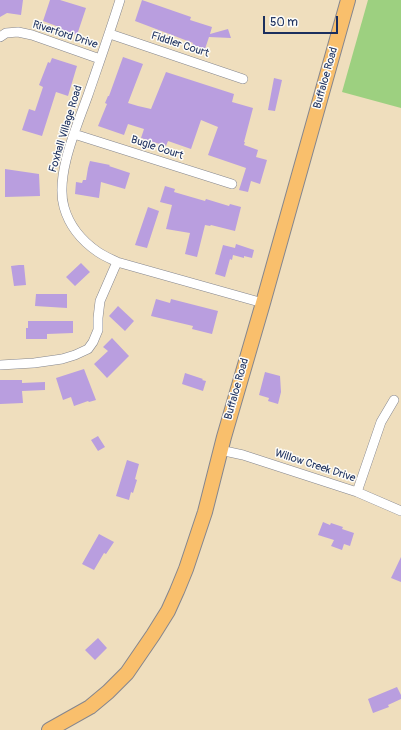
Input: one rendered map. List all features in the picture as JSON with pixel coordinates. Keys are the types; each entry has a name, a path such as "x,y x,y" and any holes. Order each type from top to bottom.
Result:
{"main road":[{"name":"Buffaloe Road","path":"49,730 90,707 127,673 153,636 178,591 205,512 220,450 348,0"}],"street":[{"name":"Foxhall Village Road","path":"120,0 110,34 74,134 64,169 62,187 64,206 71,225 83,240 98,252 117,262 263,303"},
{"name":"Riverford Drive","path":"0,37 6,33 18,32 32,35 100,59"},
{"name":"Fiddler Court","path":"110,34 243,79"},
{"name":"Bugle Court","path":"74,134 232,184"},
{"path":"0,365 62,359 88,350 98,330 100,301 117,262"},
{"path":"357,492 381,422 394,400"},
{"name":"Willow Creek Drive","path":"220,450 243,455 357,492 401,511"}],"green space":[{"path":"368,0 401,0 401,108 342,92"}],"building":[{"path":"0,0 23,0 21,15 7,13 0,17"},
{"path":"50,0 60,0 86,8 77,35 58,29 59,27 43,21"},
{"path":"142,0 191,17 190,20 212,27 210,34 228,29 231,38 209,37 205,49 135,21"},
{"path":"123,57 143,64 128,103 151,109 166,72 234,94 232,102 253,108 244,145 258,150 256,157 267,160 260,184 251,181 248,192 239,190 246,168 208,155 218,127 201,120 191,149 168,141 166,146 141,138 144,129 128,124 124,135 98,126 107,104 105,103"},
{"path":"52,58 77,66 68,96 56,92 42,136 22,130 29,109 35,111 43,87 39,85 48,62 50,63"},
{"path":"274,78 282,80 275,111 268,110"},
{"path":"90,161 110,165 109,166 130,173 125,189 101,182 99,198 75,194 76,182 82,183 83,180 86,180"},
{"path":"5,169 39,174 40,196 5,197"},
{"path":"165,186 175,189 174,192 205,201 206,199 229,206 230,204 241,207 235,231 205,225 197,257 185,254 190,233 166,229 172,205 160,202"},
{"path":"148,207 159,211 147,248 135,245"},
{"path":"236,244 254,250 252,258 244,256 244,258 233,255 232,260 230,259 225,277 215,274 223,245 235,248"},
{"path":"81,263 90,272 75,286 66,277"},
{"path":"24,265 26,285 14,286 11,266"},
{"path":"36,294 67,294 67,308 35,306"},
{"path":"156,299 170,303 171,299 218,311 212,334 192,329 193,326 151,316"},
{"path":"118,306 134,321 125,331 109,316"},
{"path":"28,321 73,321 73,333 47,334 47,339 26,339 26,328 28,328"},
{"path":"112,338 129,356 107,378 94,364 108,351 103,347"},
{"path":"84,369 96,400 74,406 71,397 63,400 56,378"},
{"path":"265,372 280,376 281,392 278,404 268,401 269,398 259,395"},
{"path":"185,373 206,381 203,391 182,384"},
{"path":"0,380 22,380 22,383 45,382 45,390 22,391 23,403 0,404"},
{"path":"98,436 105,447 98,451 91,440"},
{"path":"127,460 139,464 135,479 137,480 129,500 116,496"},
{"path":"323,522 330,525 331,523 343,527 342,529 354,533 350,546 344,544 342,550 331,546 334,540 318,535"},
{"path":"99,534 114,542 106,554 104,553 94,570 82,564"},
{"path":"401,557 401,582 391,578"},
{"path":"98,638 107,648 95,660 85,650"},
{"path":"397,687 401,695 401,699 388,705 389,707 373,713 368,699"}]}
